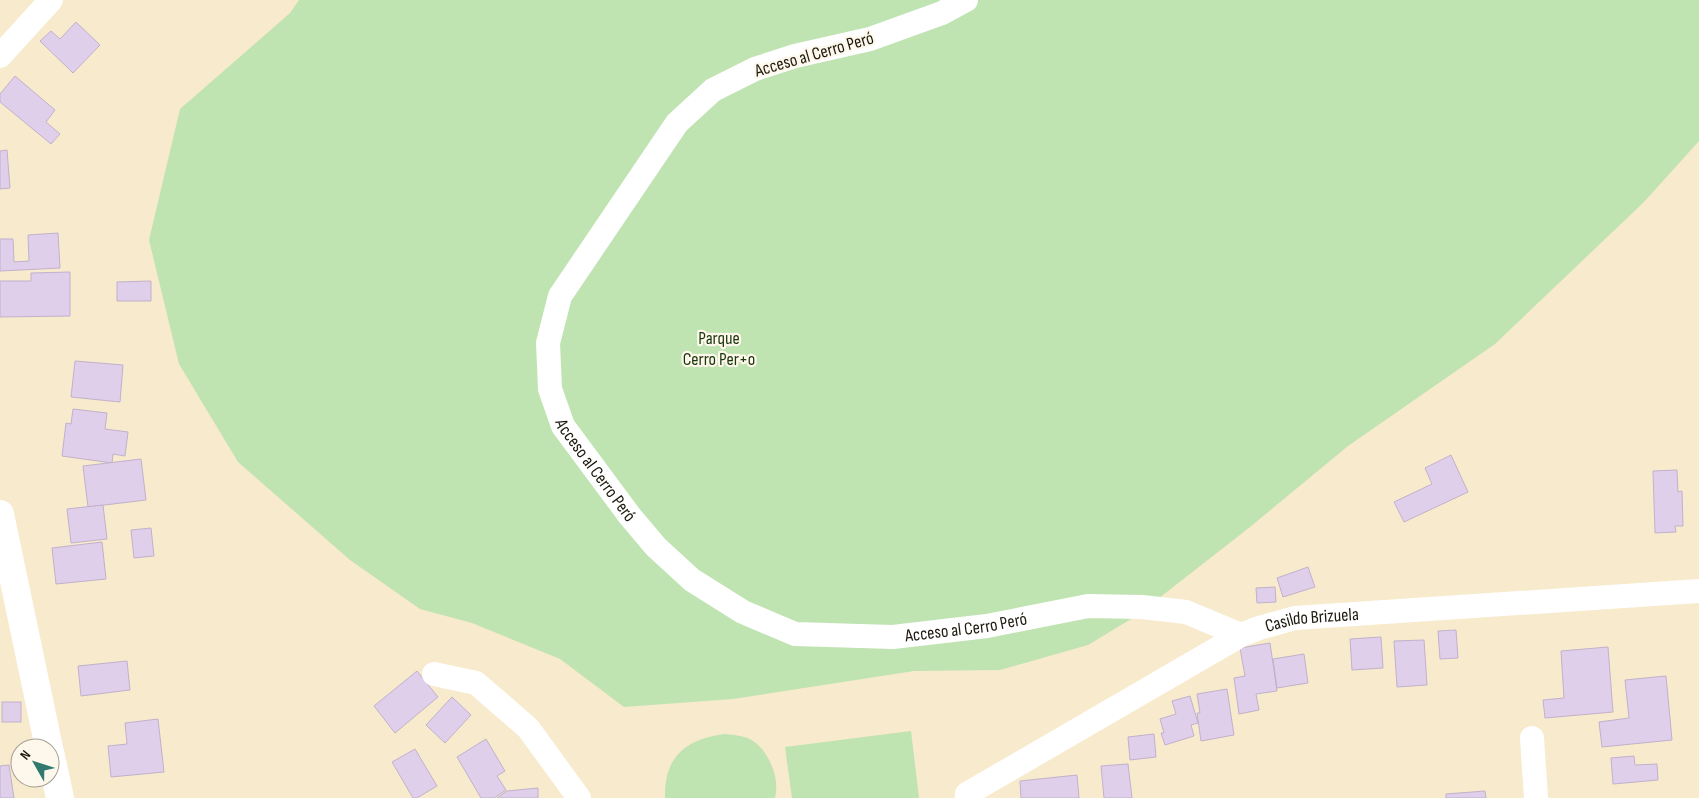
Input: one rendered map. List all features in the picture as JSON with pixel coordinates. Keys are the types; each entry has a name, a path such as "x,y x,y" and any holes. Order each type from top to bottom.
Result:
{"main road":[{"path":"0,514 47,738"}],"street":[{"path":"0,56 51,0"},
{"name":"Acceso al Cerro Peró","path":"966,0 942,13 870,39 795,56 755,69 713,90 677,123 560,296 548,342 550,389 563,426 628,515 656,547 692,580 743,612 795,634 892,637 987,626 1088,606 1142,607 1186,612 1241,635"},
{"name":"Casildo Brizuela","path":"967,796 1241,635 1259,628 1295,618 1699,591"},
{"path":"434,674 476,682 528,728 580,798"},
{"path":"1532,738 1536,798"}],"green space":[{"name":"Parque Cerro Per+o","path":"299,0 1699,0 1699,141 1644,202 1495,344 1348,446 1250,527 1136,616 1088,645 1000,670 914,671 733,699 624,707 560,659 472,623 420,609 350,560 238,462 179,364 149,240 180,109 290,13"},
{"path":"911,731 919,798 792,798 785,747"},
{"path":"725,734 749,739 756,743 766,754 775,775 775,798 665,798 668,771 680,752 699,740"}],"building":[{"path":"76,22 100,45 73,73 40,41 51,31 60,39"},
{"path":"15,76 55,110 46,122 60,134 51,144 0,102 0,94"},
{"path":"7,150 10,188 0,189 0,151"},
{"path":"58,233 60,268 0,271 0,239 13,239 14,262 29,261 28,235"},
{"path":"70,272 70,316 0,317 0,281 31,281 31,273"},
{"path":"151,281 151,301 117,301 117,282"},
{"path":"75,361 123,365 120,402 71,397"},
{"path":"73,409 107,413 105,429 128,432 125,456 113,454 112,463 62,456 66,423 71,424"},
{"path":"1451,455 1468,492 1404,522 1394,502 1432,484 1425,468"},
{"path":"141,459 146,500 88,507 83,466"},
{"path":"1677,470 1678,492 1682,491 1683,526 1675,526 1676,532 1655,533 1653,471"},
{"path":"103,505 107,539 71,543 67,509"},
{"path":"151,528 154,556 134,558 131,530"},
{"path":"102,542 106,579 56,584 52,548"},
{"path":"1308,567 1315,587 1283,597 1277,578"},
{"path":"1275,587 1276,602 1257,603 1256,588"},
{"path":"1456,630 1458,658 1440,659 1438,631"},
{"path":"1381,637 1383,668 1352,670 1350,639"},
{"path":"1424,640 1427,685 1397,687 1394,641"},
{"path":"1270,643 1277,691 1256,694 1259,710 1239,714 1234,678 1245,676 1240,648"},
{"path":"1608,647 1613,712 1545,718 1543,700 1564,698 1561,651"},
{"path":"1304,654 1308,683 1277,688 1273,659"},
{"path":"127,661 130,690 81,696 78,666"},
{"path":"417,671 438,697 395,733 374,706"},
{"path":"1666,676 1672,740 1602,747 1599,722 1629,718 1625,680"},
{"path":"1227,689 1234,735 1201,741 1197,713 1200,713 1197,694"},
{"path":"1190,696 1198,723 1191,725 1194,736 1165,745 1161,733 1164,733 1160,719 1176,714 1172,701"},
{"path":"452,697 471,715 445,743 426,725"},
{"path":"2,702 21,702 21,722 2,722"},
{"path":"158,719 164,772 111,777 108,746 127,744 125,723"},
{"path":"1154,734 1156,757 1130,760 1128,737"},
{"path":"486,739 505,771 497,776 506,790 494,798 481,798 457,757"},
{"path":"415,749 437,786 417,798 413,798 392,762"},
{"path":"1634,756 1635,765 1657,764 1658,780 1613,784 1611,758"},
{"path":"1128,764 1132,798 1104,798 1101,766"},
{"path":"9,765 10,788 12,788 14,798 0,798 0,766"},
{"path":"1077,775 1079,798 1021,798 1020,781"},
{"path":"538,788 538,798 497,798 507,791"},
{"path":"1485,791 1486,798 1446,798 1446,794"}]}
